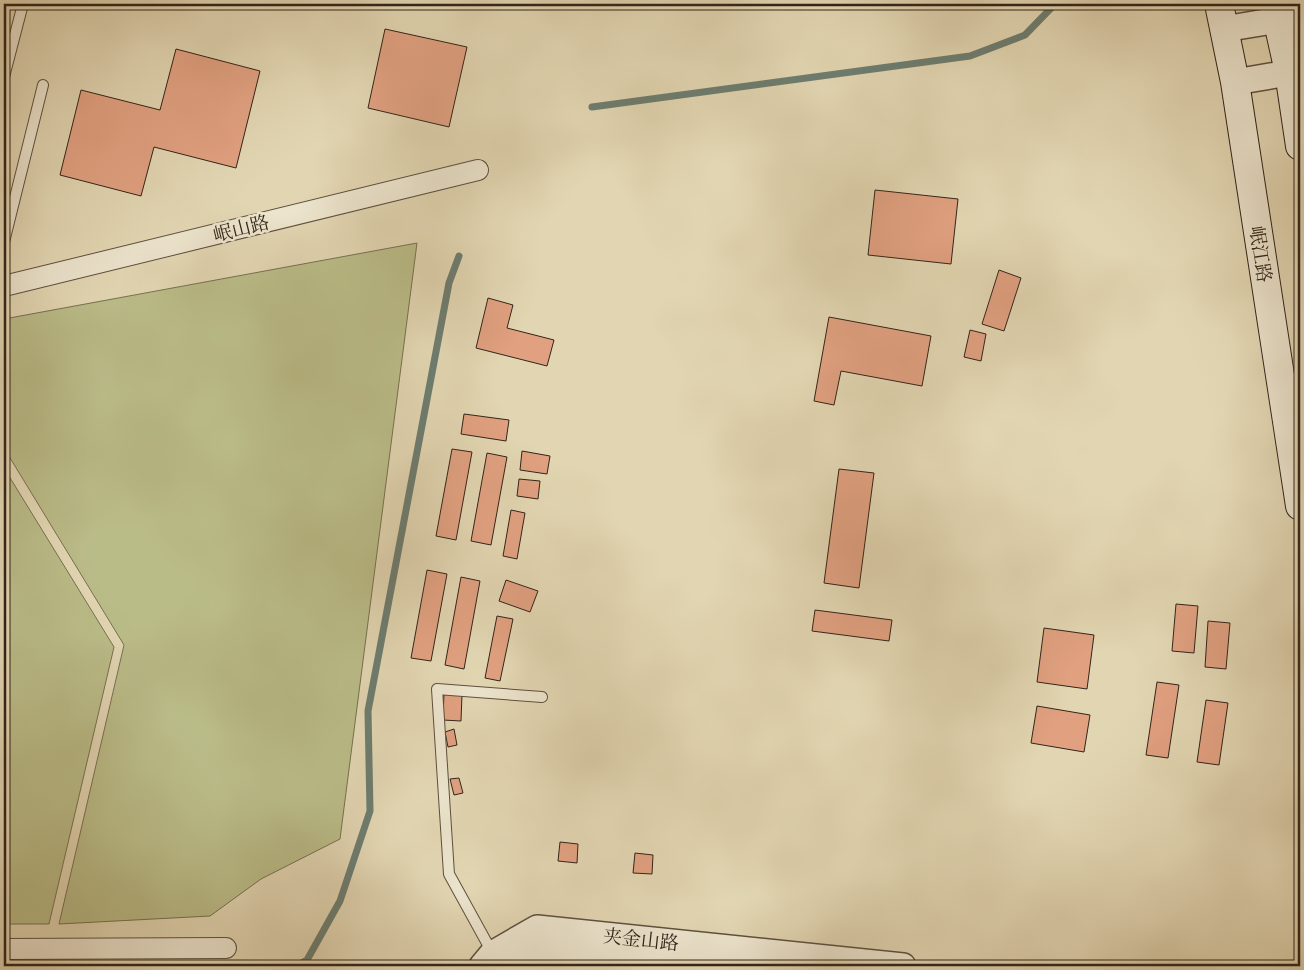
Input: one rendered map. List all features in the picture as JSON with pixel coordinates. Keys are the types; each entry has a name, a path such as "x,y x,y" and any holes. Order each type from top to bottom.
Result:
{"main road":[{"path":"1284,14 1295,72 1300,146"},
{"name":"岷江路","path":"1222,17 1235,82 1300,506"}],"street":[{"path":"1222,17 1284,14"},
{"path":"1235,82 1295,72"},
{"name":"岷山路","path":"4,286 478,170"},
{"name":"夹金山路","path":"498,963 537,928 902,966"},
{"name":"夹金山路","path":"498,963 530,947 720,966"},
{"path":"4,949 226,948"}],"lane":[{"path":"4,77 23,4"},
{"path":"4,242 43,85"},
{"path":"498,963 449,874 437,689 542,698"}],"green space":[{"path":"417,243 340,839 261,879 210,916 59,924 124,645 4,448 4,319"},
{"path":"4,468 114,647 49,924 4,924"}],"building":[{"path":"385,29 467,47 449,127 368,108"},
{"path":"176,49 260,71 236,168 154,147 141,196 60,175 81,90 160,110"},
{"path":"875,190 958,199 951,264 868,255"},
{"path":"999,270 1021,278 1004,331 982,324"},
{"path":"488,298 513,305 507,328 554,340 547,366 476,348"},
{"path":"829,317 931,336 922,386 841,371 834,405 814,401"},
{"path":"970,330 986,334 981,361 964,357"},
{"path":"464,414 509,420 506,441 461,434"},
{"path":"452,449 472,452 456,540 436,536"},
{"path":"522,451 550,456 547,474 520,470"},
{"path":"487,453 507,457 491,545 471,541"},
{"path":"839,469 874,473 859,588 824,583"},
{"path":"519,479 540,481 538,499 517,496"},
{"path":"511,510 525,513 517,559 503,556"},
{"path":"427,570 447,574 431,661 411,658"},
{"path":"461,577 480,581 464,669 445,665"},
{"path":"506,580 538,591 530,612 499,601"},
{"path":"1176,604 1198,606 1194,653 1172,651"},
{"path":"815,610 892,620 889,641 812,631"},
{"path":"497,616 513,619 500,681 485,678"},
{"path":"1208,621 1230,623 1226,669 1205,667"},
{"path":"1044,628 1094,635 1087,689 1037,682"},
{"path":"1157,682 1179,685 1168,758 1146,755"},
{"path":"444,693 462,694 461,721 443,720"},
{"path":"1206,700 1228,703 1219,765 1197,762"},
{"path":"1037,706 1090,715 1084,752 1031,743"},
{"path":"454,729 457,745 448,747 445,732"},
{"path":"459,778 463,793 454,795 450,779"},
{"path":"560,842 578,844 577,863 558,861"},
{"path":"635,853 653,855 652,874 633,873"}],"waterway":[{"path":"592,107 970,56 1025,35 1055,4"},
{"path":"296,966 307,960 340,901 370,811 368,711 449,283 459,256"}]}
